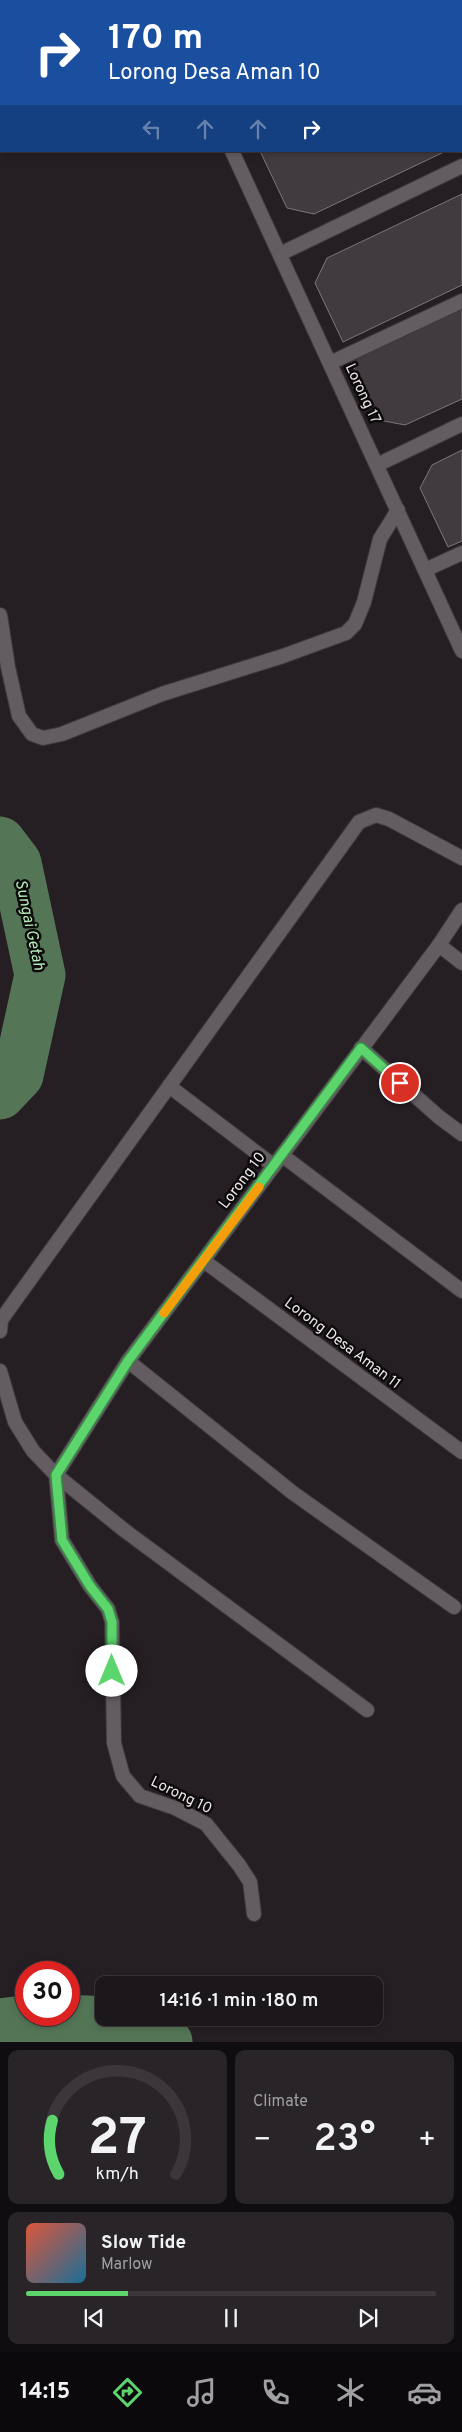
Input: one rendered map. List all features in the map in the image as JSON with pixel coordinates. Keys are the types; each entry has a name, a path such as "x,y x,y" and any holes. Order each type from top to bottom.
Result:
{"street":[{"name":"Lorong 17","path":"236,153 280,254 462,651"},
{"path":"280,254 462,166"},
{"path":"330,363 462,301"},
{"path":"376,465 462,424"},
{"path":"0,614 8,667 19,716 32,734 43,738 62,734 162,694 291,654 346,633 355,624 364,602 380,539 398,510"},
{"path":"425,570 462,554"},
{"path":"1,1325 169,1086 359,822 376,815 390,819 462,858"},
{"name":"Lorong 10","path":"254,1914 250,1882 206,1824 175,1808 140,1796 123,1776 114,1742 112,1622 108,1609 90,1586 62,1540 56,1475 128,1361 439,945 462,910"},
{"path":"439,945 462,963"},
{"path":"361,1048 439,1117 462,1134"},
{"path":"169,1086 462,1291"},
{"name":"Lorong Desa Aman 11","path":"204,1261 462,1452"},
{"path":"128,1361 293,1492 454,1607"},
{"path":"0,1372 15,1422 33,1451 56,1475 124,1530 367,1710"}],"building":[{"path":"260,152 444,152 314,214 287,208"},
{"path":"462,194 462,285 343,342 315,283 327,258"},
{"path":"462,308 462,399 405,425 379,420 351,361"},
{"path":"462,450 462,541 448,547 420,488 432,465"}],"waterway":[{"name":"Sungai Getah","path":"0,842 16,863 40,975 18,1075 0,1094"},
{"name":"Sungai Getah","path":"0,2024 39,2019 133,2023 167,2042"}],"slow traffic":[{"path":"164,1313 259,1187"}],"route":[{"path":"112,1671 112,1622 108,1609 90,1586 62,1540 56,1475 128,1361 283,1156 361,1048 400,1083"}]}
